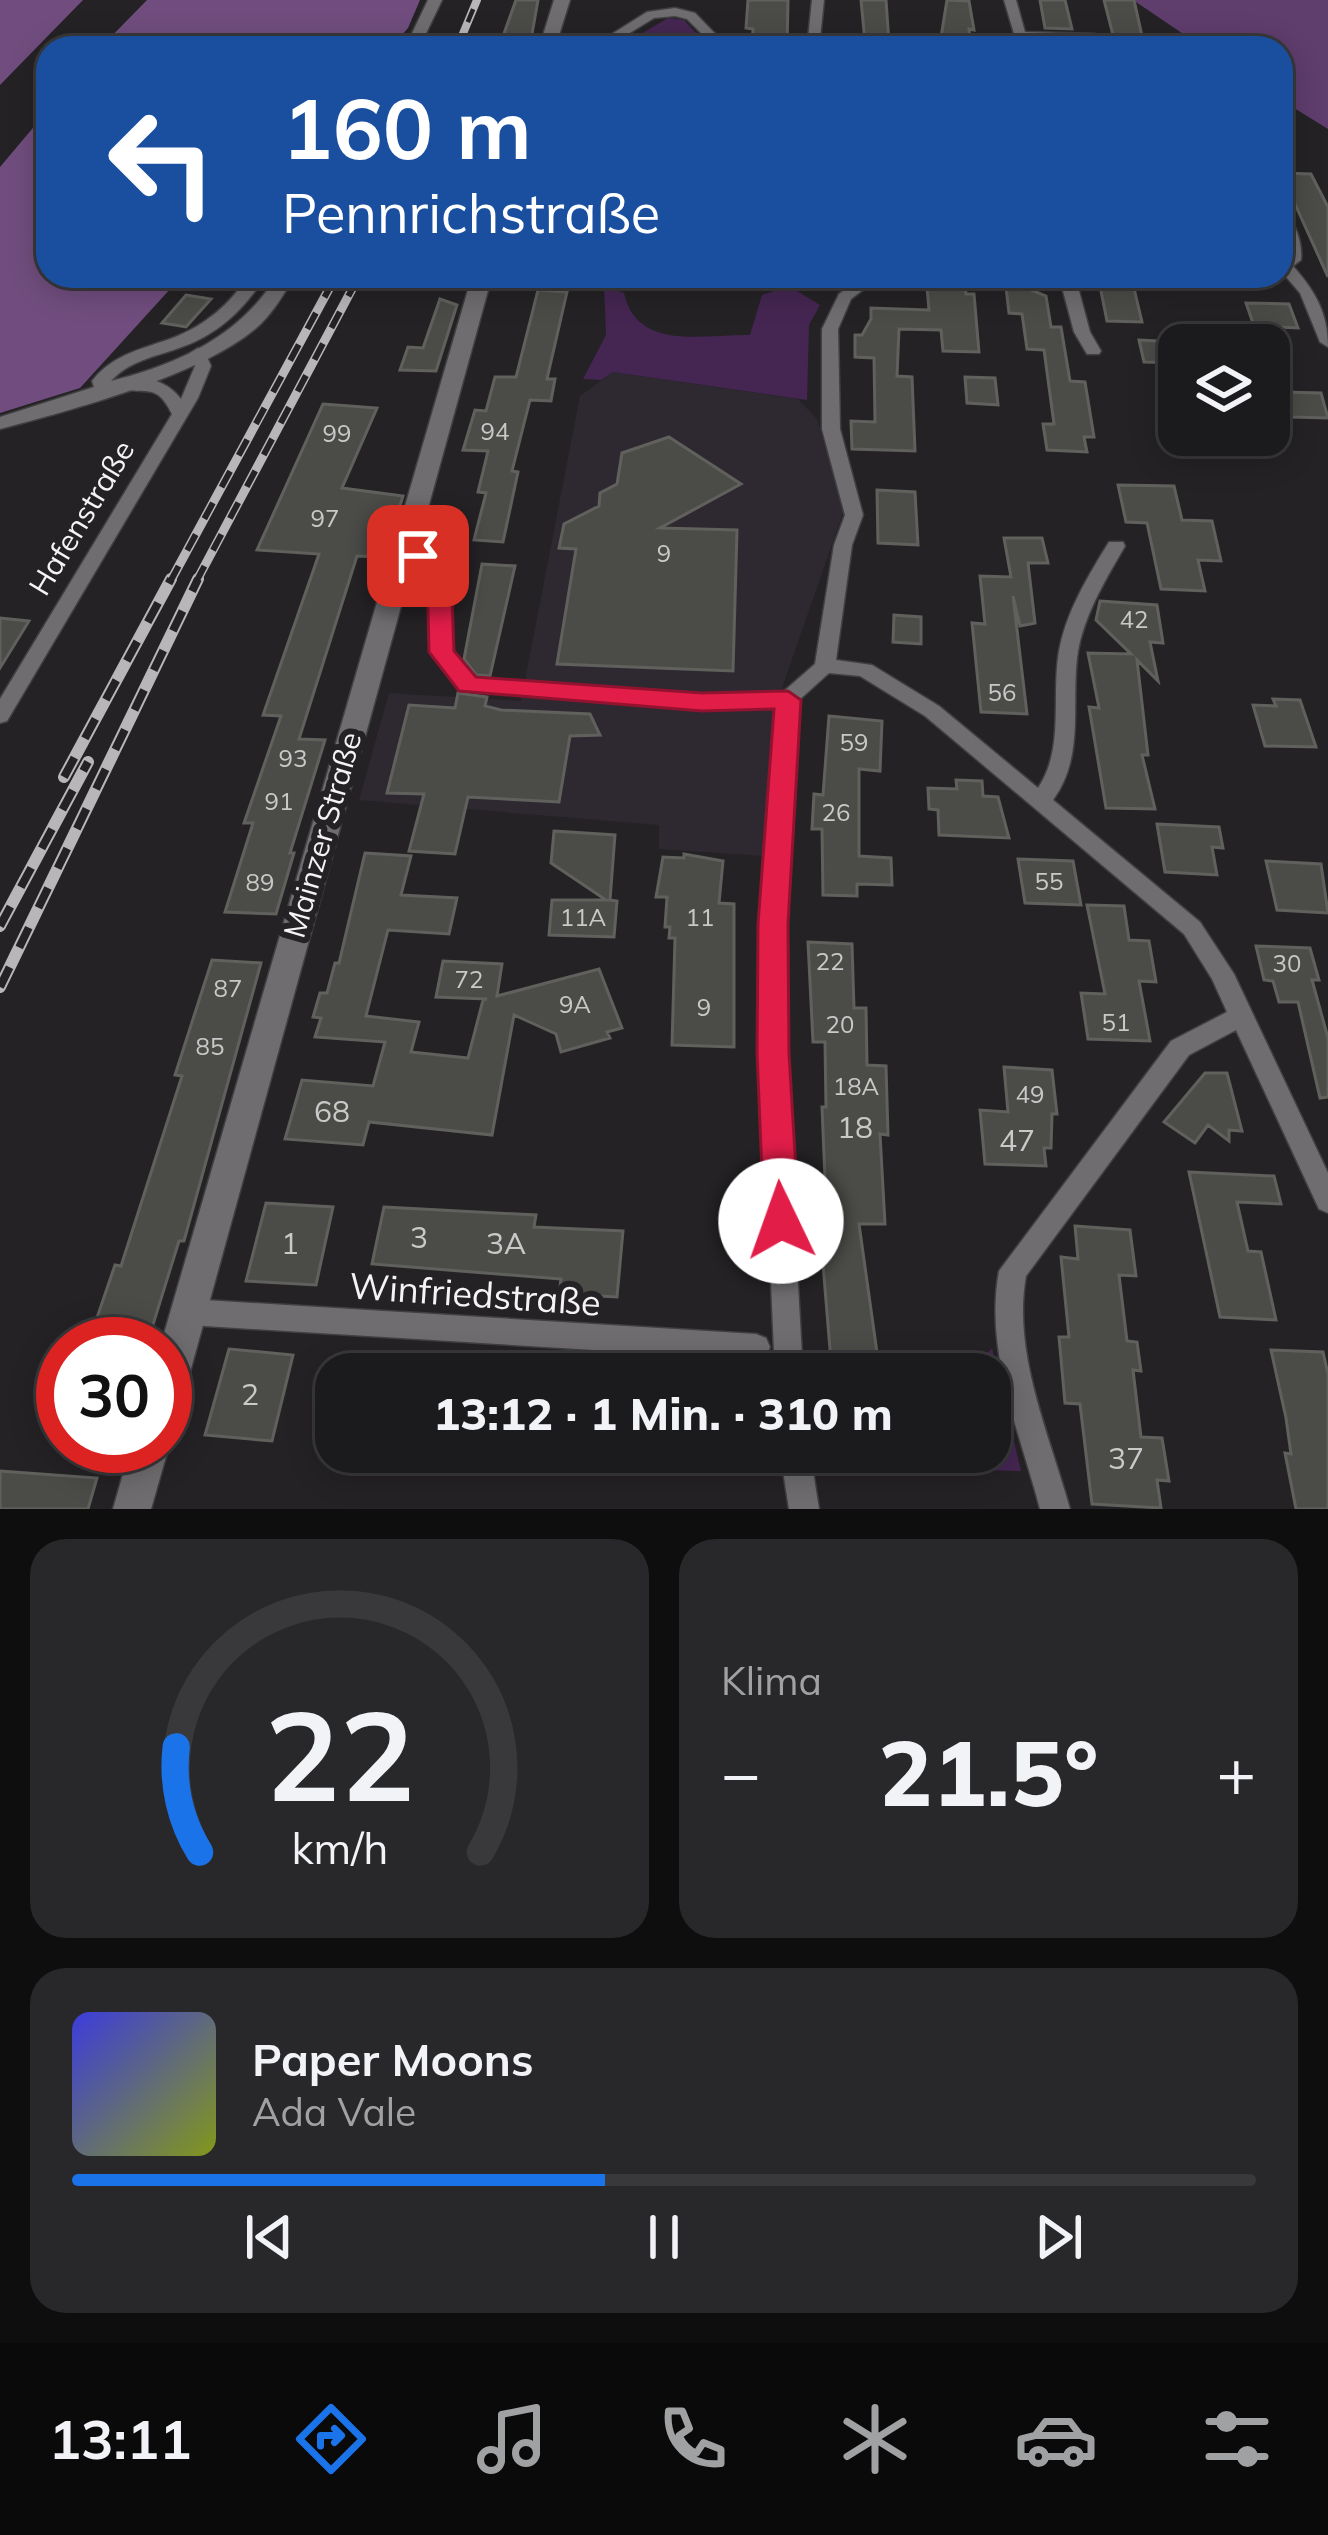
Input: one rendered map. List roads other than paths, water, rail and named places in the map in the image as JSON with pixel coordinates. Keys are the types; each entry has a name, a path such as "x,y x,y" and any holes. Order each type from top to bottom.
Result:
{"main road":[{"path":"551,36 562,0"},
{"name":"Mainzer Straße","path":"188,1317 479,288"},
{"path":"132,1509 142,1473"}],"street":[{"path":"418,36 435,0"},
{"path":"814,36 818,0"},
{"path":"1010,0 1017,36"},
{"path":"618,36 651,15 675,12 692,16 711,36"},
{"path":"1092,20 1095,36"},
{"path":"1293,274 1307,292 1328,342"},
{"path":"104,388 101,381 117,363 189,338 227,315 247,288"},
{"path":"0,423 198,353 258,317 278,288"},
{"path":"402,553 418,556 439,573 442,652 469,685 702,702 788,700 825,666 840,565 854,515 831,429 830,329 844,297 856,288"},
{"path":"1070,288 1082,332 1094,351"},
{"name":"Hafenstraße","path":"0,716 180,413 203,366 198,353"},
{"path":"104,388 160,385 170,390 180,413"},
{"path":"1040,801 1063,766 1064,678 1073,630 1116,546"},
{"path":"825,666 854,667 883,677 932,711 1192,928 1222,974 1328,1201"},
{"path":"788,700 773,924 773,1053 789,1353"},
{"path":"1054,1509 1009,1327 1007,1290 1013,1271 1180,1048 1241,1016"},
{"name":"Winfriedstraße","path":"190,1312 756,1347"},
{"path":"798,1473 804,1509"}],"railway":[{"path":"462,36 477,0"},
{"path":"170,582 329,288"},
{"path":"196,582 353,288"},
{"path":"64,777 171,579"},
{"path":"0,987 198,579"},
{"path":"0,926 88,762"}]}
